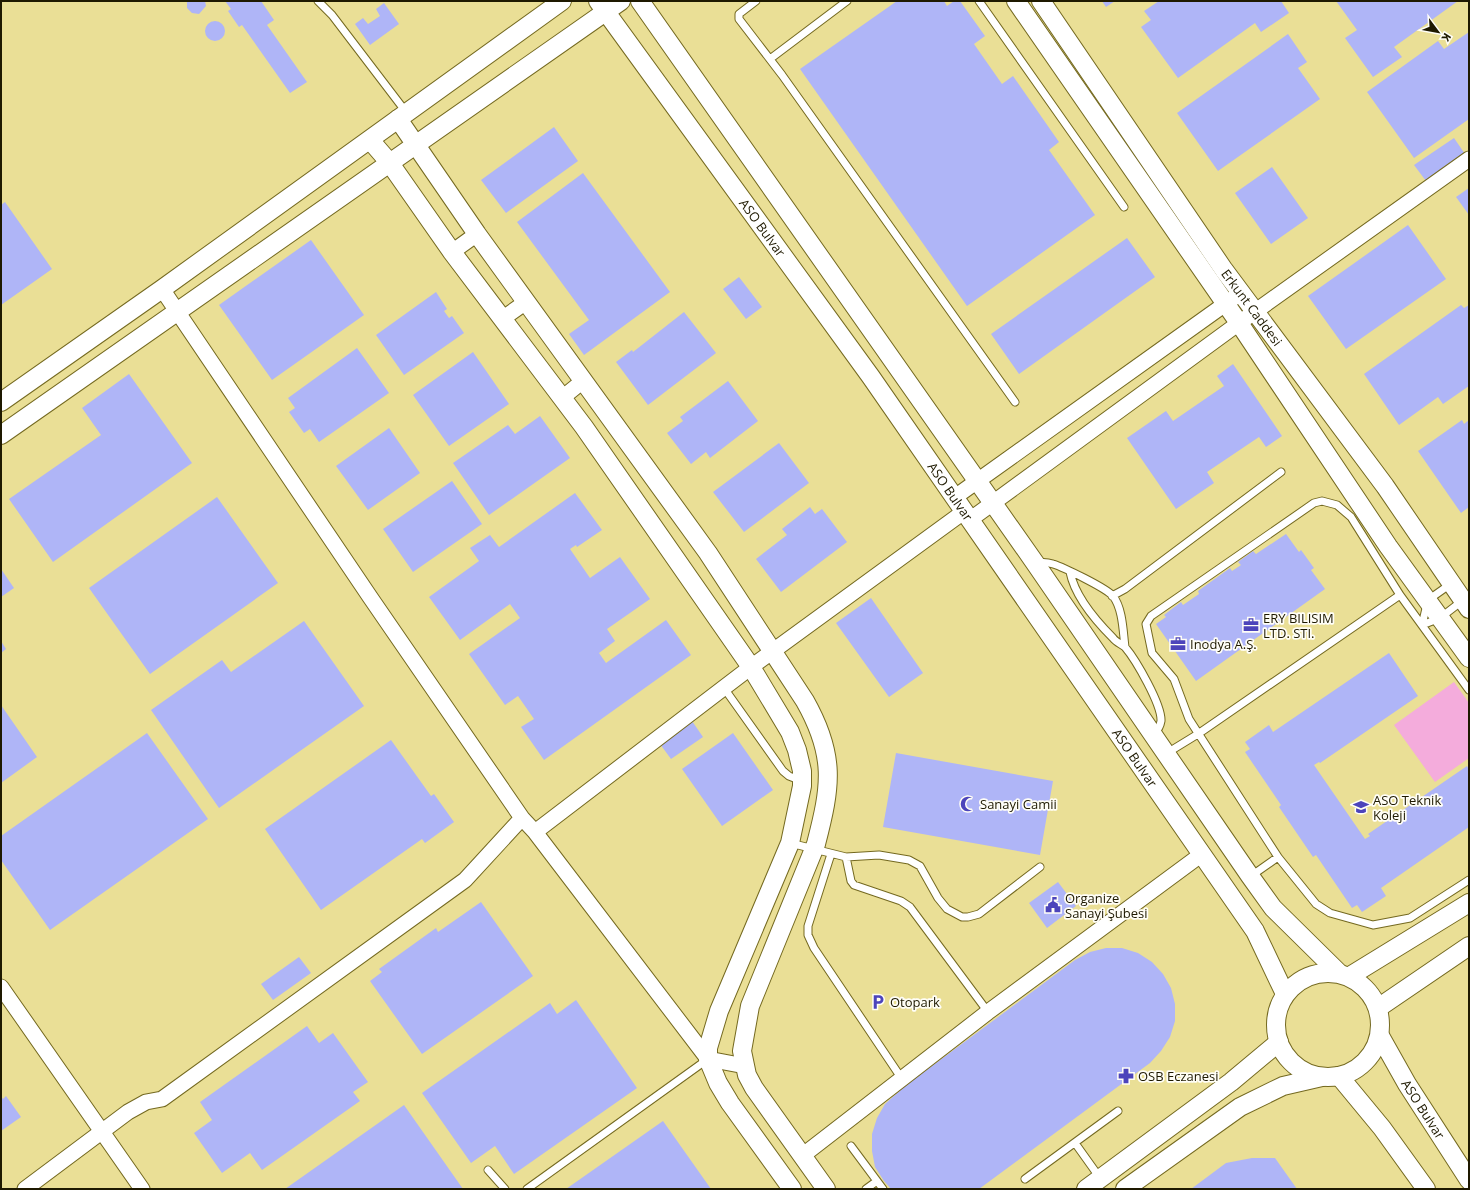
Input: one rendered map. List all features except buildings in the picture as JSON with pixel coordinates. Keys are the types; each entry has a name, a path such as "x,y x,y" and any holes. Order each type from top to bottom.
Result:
{"street":[{"path":"1,402 162,289 562,1"},
{"path":"1,435 415,144 602,6 621,1"},
{"name":"ASO Bulvar","path":"640,1 992,504 1035,563 1273,908 1344,974"},
{"path":"1016,1 1239,323 1388,546 1469,658"},
{"name":"Erkunt Caddesi","path":"1040,1 1241,294 1385,486 1466,604"},
{"name":"ASO Bulvar","path":"602,6 871,377 1202,854 1255,931 1286,994"},
{"path":"402,116 415,144 477,234 708,553 811,712 820,733 828,764 828,793 814,850 750,1006 742,1051 745,1066 754,1088 826,1189"},
{"path":"370,140 389,162 452,252 562,398 752,667 790,732 797,750 802,781 798,810 790,843 719,1011 708,1048 708,1059"},
{"path":"963,509 992,504 1254,312 1469,159"},
{"path":"452,252 477,234"},
{"path":"162,289 522,818 535,832 708,1059 718,1083 730,1103 792,1189"},
{"path":"535,832 963,509 977,482 1241,294"},
{"path":"502,319 526,302"},
{"path":"562,398 583,381"},
{"path":"25,1189 128,1112 146,1102 162,1099 465,880 522,818"},
{"path":"802,1156 988,1012 1202,854"},
{"path":"1344,974 1461,899"},
{"path":"1378,1008 1469,946"},
{"path":"1125,1189 1240,1107 1283,1086 1330,1076 1353,1071 1365,1062 1374,1050 1380,1036 1381,1022 1378,1008 1367,989 1344,974 1319,973 1300,980 1286,994 1276,1017 1278,1042 1295,1067 1330,1076 1382,1128 1426,1189"},
{"path":"1,987 142,1189"},
{"name":"ASO Bulvar","path":"1380,1036 1407,1084 1466,1173"},
{"path":"1086,1189 1231,1082 1278,1042"},
{"path":"708,1059 745,1066"}],"lane":[{"path":"318,1 332,15 402,116"},
{"path":"756,1 739,14 739,18 770,59 1015,402"},
{"path":"770,59 847,1"},
{"path":"979,1 1124,207"},
{"path":"1112,596 1125,589 1281,472"},
{"path":"1469,690 1400,596 1351,517 1337,505 1322,501 1314,503 1300,512 1151,616 1146,624 1152,652 1174,679 1189,719 1198,734 1278,857 1316,904 1330,913 1373,925 1410,918 1461,899 1469,880"},
{"path":"1035,563 1043,562 1052,564 1104,589 1112,596 1121,620 1125,647"},
{"path":"1070,572 1072,583 1080,598 1114,639 1125,647 1148,683 1160,711 1160,726 1153,735"},
{"path":"1422,626 1428,600 1452,583"},
{"path":"1166,754 1198,734 1400,596"},
{"path":"1422,626 1466,604"},
{"path":"724,688 784,771 789,776 802,781"},
{"path":"790,843 846,857 879,855 915,863 920,866 938,898 947,909 954,914 968,917 979,914 1040,867"},
{"path":"831,854 808,926 808,935 814,948 902,1078"},
{"path":"846,857 851,881 854,885 901,901 910,907 988,1012"},
{"path":"1250,876 1278,857"},
{"path":"527,1189 708,1059"},
{"path":"1025,1179 1118,1111"},
{"path":"1075,1143 1100,1178"},
{"path":"851,1146 883,1189"},
{"path":"488,1170 505,1189"},
{"path":"866,1189 877,1181"}],"shaded area":[{"path":"1454,682 1469,703 1469,758 1435,782 1394,725"}],"place":[{"name":"ERY BILISIM LTD. STI.","path":"1251,625"},
{"name":"Inodya A.Ş.","path":"1178,644"},
{"name":"Sanayi Camii","path":"968,804"},
{"name":"ASO Teknik Koleji","path":"1361,807"},
{"name":"Organize Sanayi Şubesi","path":"1053,905"},
{"name":"Otopark","path":"878,1002"},
{"name":"OSB Eczanesi","path":"1126,1076"}]}
